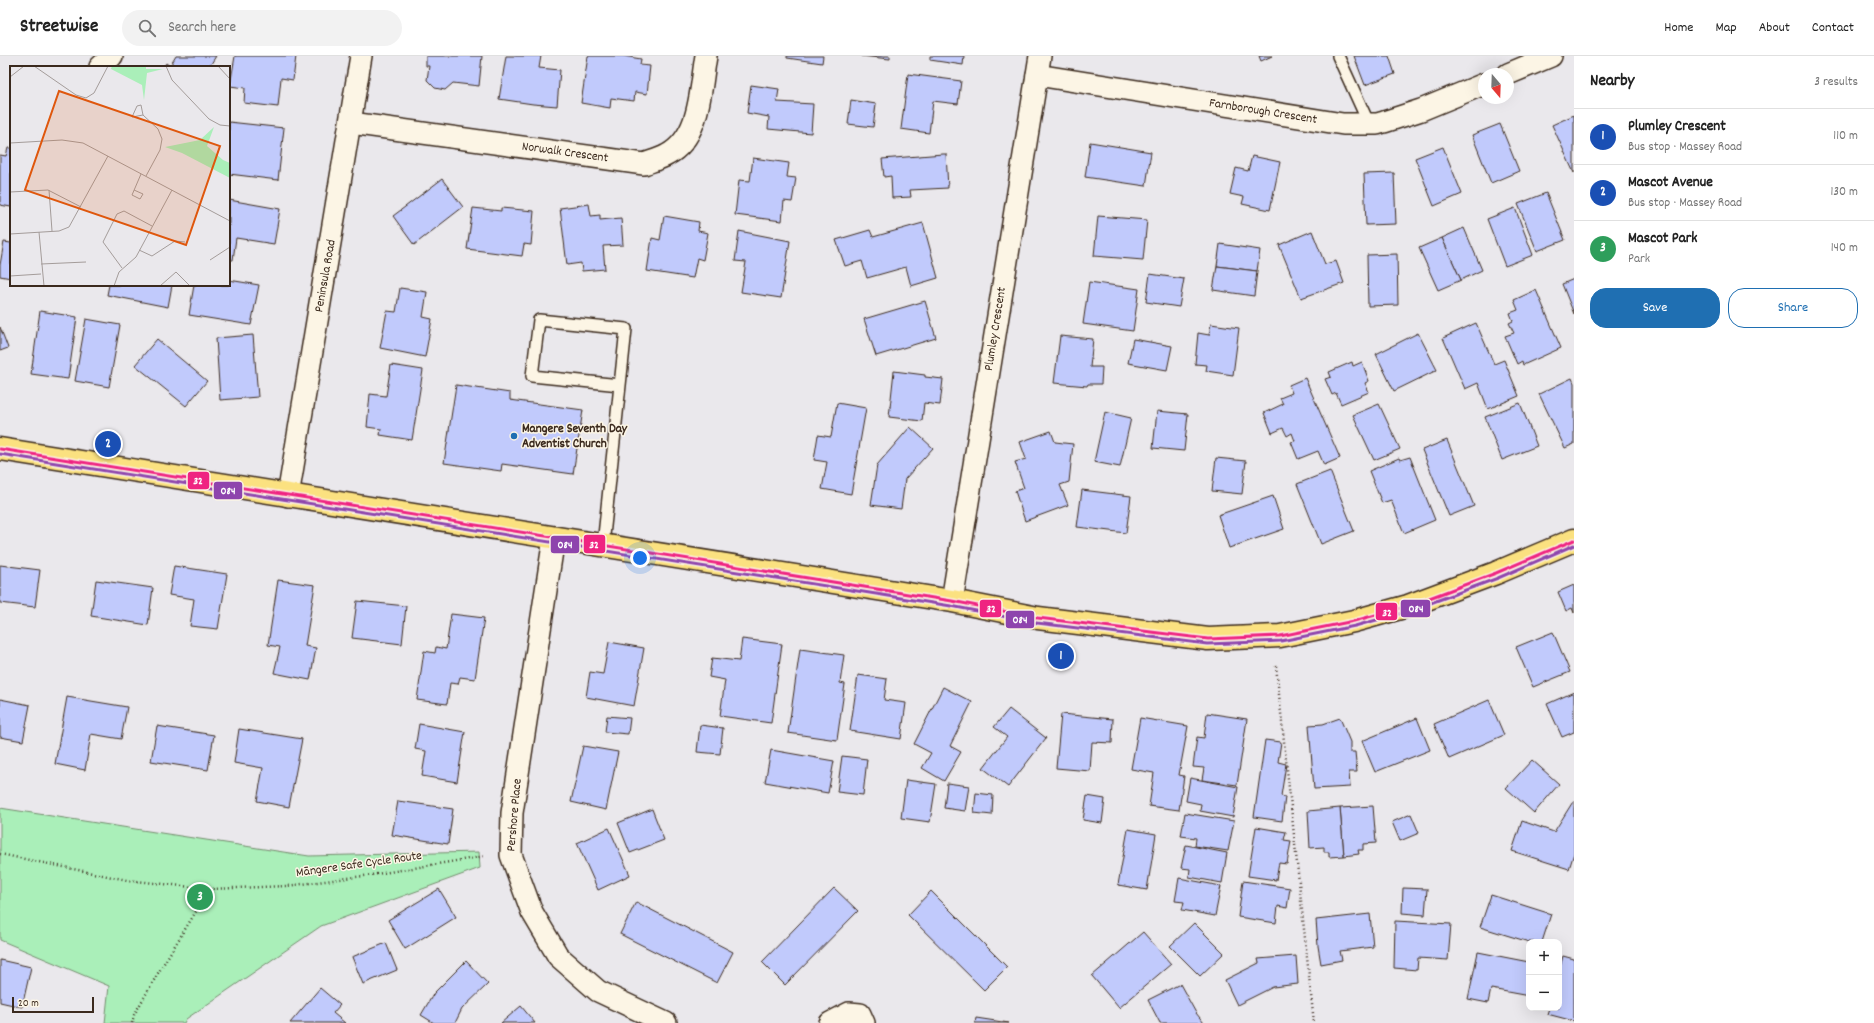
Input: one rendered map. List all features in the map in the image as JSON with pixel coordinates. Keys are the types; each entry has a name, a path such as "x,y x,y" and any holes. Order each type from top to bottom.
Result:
{"main road":[{"path":"0,449 952,601 1038,618 1208,639 1280,636 1354,621 1408,606 1496,573 1574,540"}],"street":[{"path":"101,66 112,56"},
{"name":"Peninsula Road","path":"288,496 361,56"},
{"name":"Norwalk Crescent","path":"351,123 644,164 668,155 683,143 695,121 706,56"},
{"path":"1514,71 1551,56"},
{"name":"Farnborough Crescent","path":"1038,66 1343,124 1377,124 1421,110 1478,86"},
{"name":"Plumley Crescent","path":"952,601 1038,66"},
{"name":"Pershore Place","path":"554,538 512,813 511,855 532,912 558,956 598,991 666,1023"},
{"path":"830,1023 849,1013 860,1014 864,1023"}],"lane":[{"path":"1338,56 1369,124"},
{"path":"604,545 626,329 539,320 532,376 620,385"}],"path":[{"path":"1276,666 1314,1023"},
{"name":"Māngere Safe Cycle Route","path":"0,854 127,880 210,889 287,886 371,875 487,855 511,855"},
{"path":"132,1023 134,1015 161,968 210,889"}],"green space":[{"path":"0,808 309,856 479,852 480,868 321,926 186,1019 184,1023 105,1023 109,986 0,940"}],"building":[{"path":"176,56 216,56 210,66 170,66"},
{"path":"235,56 296,56 293,80 281,78 278,107 244,103 245,88 230,86"},
{"path":"426,56 482,56 479,86 453,83 445,90 435,88 427,80 429,66 426,66"},
{"path":"506,56 541,56 539,68 560,70 557,106 499,99"},
{"path":"588,56 623,56 641,59 640,65 650,66 647,94 635,92 634,101 611,98 610,108 581,103"},
{"path":"787,56 823,56 822,63 787,58"},
{"path":"861,56 890,56 890,59"},
{"path":"930,56 964,56 963,65 930,60"},
{"path":"1259,56 1272,56 1261,61"},
{"path":"1354,56 1389,56 1395,74 1365,85"},
{"path":"908,74 961,81 958,104 933,101 929,133 901,129"},
{"path":"751,85 779,89 777,102 813,104 811,133 768,129 769,117 747,113"},
{"path":"851,100 876,104 873,127 848,124"},
{"path":"1574,115 1574,173 1552,125"},
{"path":"230,122 284,128 278,180 230,174"},
{"path":"1500,124 1519,171 1491,183 1472,135"},
{"path":"1090,142 1151,152 1146,186 1085,177"},
{"path":"1443,147 1462,194 1434,206 1415,158"},
{"path":"8,148 10,148 10,207 0,205 0,155 6,156"},
{"path":"946,154 948,188 910,190 911,197 892,198 891,176 884,177 882,159"},
{"path":"1252,156 1280,162 1270,210 1242,204 1244,197 1230,194 1236,168 1248,171"},
{"path":"753,158 789,163 787,177 796,178 792,202 784,201 782,221 735,215 739,180 750,181"},
{"path":"1394,173 1396,224 1366,225 1364,174"},
{"path":"442,179 463,207 414,245 393,216"},
{"path":"1546,193 1565,240 1537,251 1518,204"},
{"path":"230,200 280,209 274,244 236,238 233,260 230,260"},
{"path":"589,204 591,216 600,215 600,220 621,218 623,245 603,246 605,269 582,271 581,263 567,265 560,208"},
{"path":"473,208 501,211 501,208 534,211 531,245 524,244 522,256 467,249"},
{"path":"1515,208 1533,255 1505,266 1487,219"},
{"path":"664,216 699,222 698,231 708,233 703,260 697,258 693,278 647,271 652,238 660,240"},
{"path":"1098,216 1147,220 1143,260 1094,256"},
{"path":"923,223 938,278 911,286 906,267 867,278 862,261 845,266 836,240 870,230 873,237"},
{"path":"1464,228 1482,270 1461,280 1442,238"},
{"path":"739,231 790,241 781,298 741,292 746,262 735,261"},
{"path":"1312,231 1325,264 1336,261 1344,283 1301,298 1279,245"},
{"path":"1442,238 1461,280 1438,290 1419,248"},
{"path":"4,242 10,243 10,278 0,276 0,265"},
{"path":"1220,244 1260,250 1257,271 1217,266"},
{"path":"1397,254 1398,305 1368,306 1367,255"},
{"path":"1217,266 1257,271 1254,296 1213,290"},
{"path":"1150,274 1184,279 1179,307 1146,302"},
{"path":"1574,279 1574,314 1562,284"},
{"path":"230,280 259,285 251,325 189,315 194,286 230,286"},
{"path":"1089,282 1139,289 1133,331 1083,324"},
{"path":"109,286 172,286 168,307 107,295"},
{"path":"400,288 427,292 423,317 432,319 425,357 380,348 387,311 396,312"},
{"path":"1536,290 1561,348 1523,365 1522,361 1517,364 1505,336 1514,333 1509,323 1513,321 1510,313 1518,310 1514,300"},
{"path":"925,301 936,338 876,356 864,319"},
{"path":"40,311 77,317 68,379 31,374"},
{"path":"86,319 120,325 109,387 75,381"},
{"path":"1476,323 1494,364 1504,360 1519,396 1488,409 1478,383 1465,389 1443,338"},
{"path":"1211,324 1239,328 1233,375 1206,371 1207,365 1195,364 1198,333 1209,335"},
{"path":"0,327 8,348 0,351"},
{"path":"1418,333 1437,370 1394,391 1376,354"},
{"path":"253,335 258,397 220,400 216,338"},
{"path":"1060,336 1093,339 1090,367 1102,367 1101,384 1088,384 1087,386 1054,383"},
{"path":"157,339 207,381 186,406 135,365"},
{"path":"1133,339 1172,346 1167,370 1128,363"},
{"path":"1352,362 1353,366 1362,362 1369,381 1365,383 1369,392 1341,404 1336,393 1332,395 1325,379 1331,377 1329,372"},
{"path":"391,365 423,370 412,440 380,435 381,429 367,427 370,394 386,396"},
{"path":"894,371 943,379 940,405 924,403 922,421 889,417"},
{"path":"1305,378 1340,458 1324,465 1318,451 1298,459 1291,442 1295,441 1292,433 1287,436 1283,428 1272,433 1264,413 1283,404 1280,398 1292,393 1289,385"},
{"path":"1572,378 1574,383 1574,444 1565,448 1539,394"},
{"name":"Mangere Seventh Day Adventist Church","path":"456,385 510,393 510,400 583,410 573,474 502,464 501,471 444,463"},
{"path":"837,403 866,408 851,494 822,489 827,462 814,460 818,435 831,437"},
{"path":"1520,403 1537,446 1502,460 1485,417"},
{"path":"1379,404 1400,449 1374,460 1353,415"},
{"path":"1157,411 1188,414 1184,451 1153,448"},
{"path":"1105,412 1131,418 1120,467 1094,462"},
{"path":"910,427 933,448 905,479 901,509 871,505 877,465"},
{"path":"1051,431 1055,442 1073,444 1069,482 1060,485 1068,505 1025,521 1015,491 1024,488 1015,462 1026,459 1020,442"},
{"path":"1447,440 1474,506 1449,516 1422,450"},
{"path":"1410,457 1435,520 1404,533 1391,500 1382,503 1369,471 1399,458 1400,460"},
{"path":"1216,458 1246,461 1242,494 1212,491"},
{"path":"1330,471 1354,531 1321,544 1297,484"},
{"path":"1082,490 1131,496 1126,533 1077,527"},
{"path":"1273,496 1284,529 1229,548 1218,515"},
{"path":"0,565 40,570 35,607 0,603"},
{"path":"174,566 227,574 218,629 190,626 194,599 169,595"},
{"path":"96,580 153,588 148,625 91,616"},
{"path":"278,580 315,585 305,646 316,648 310,680 274,673 280,647 268,645"},
{"path":"1574,585 1574,613 1572,608 1566,611 1558,592"},
{"path":"357,601 406,606 402,644 352,638"},
{"path":"451,614 484,618 475,679 460,677 458,684 450,683 447,704 417,700 424,651 435,653 436,647 446,649"},
{"path":"1553,632 1570,672 1533,687 1516,647"},
{"path":"742,639 782,644 771,723 720,716 725,680 709,677 712,658 739,661"},
{"path":"609,642 644,648 634,706 586,697 590,672 603,674"},
{"path":"800,649 844,655 840,683 845,684 837,740 788,733"},
{"path":"858,675 887,679 884,700 906,703 901,739 850,731"},
{"path":"943,687 972,702 950,746 961,752 944,781 922,768 931,753 914,744"},
{"path":"1574,692 1574,732 1562,737 1547,704"},
{"path":"67,697 127,707 121,739 91,734 85,770 55,764"},
{"path":"0,699 30,705 23,741 0,737"},
{"path":"1489,700 1504,735 1449,759 1434,724"},
{"path":"1009,709 1046,738 1008,787 983,768 1007,737 994,727"},
{"path":"1207,713 1247,719 1237,785 1202,780 1204,768 1193,767 1197,737 1204,738"},
{"path":"1061,714 1113,719 1112,743 1092,742 1090,771 1056,768"},
{"path":"607,716 630,718 628,734 605,732"},
{"path":"1140,718 1188,726 1179,775 1184,776 1179,810 1149,806 1154,773 1131,769"},
{"path":"1340,718 1350,742 1350,752 1355,752 1357,772 1349,772 1350,787 1314,789 1309,725 1323,724"},
{"path":"1417,718 1430,750 1375,772 1362,741"},
{"path":"419,724 465,732 457,782 422,776 426,751 415,749"},
{"path":"700,725 723,728 720,754 697,752"},
{"path":"157,726 214,735 208,770 151,761"},
{"path":"239,729 302,739 289,807 257,801 263,768 234,763"},
{"path":"1265,740 1281,742 1278,762 1286,764 1281,796 1285,797 1282,821 1254,817"},
{"path":"583,746 618,752 606,810 571,802"},
{"path":"771,750 834,761 828,793 765,782"},
{"path":"842,756 867,759 863,795 837,792"},
{"path":"1532,760 1559,784 1534,813 1506,788"},
{"path":"1190,778 1238,787 1233,817 1200,811 1201,804 1186,801"},
{"path":"906,780 936,784 930,822 901,818"},
{"path":"947,783 969,786 965,811 944,808"},
{"path":"976,793 993,795 992,815 974,813"},
{"path":"1087,796 1105,799 1102,823 1083,820"},
{"path":"1574,800 1574,853 1569,869 1512,851 1522,821 1554,832"},
{"path":"398,801 453,809 448,844 392,835"},
{"path":"1373,806 1376,843 1363,844 1363,850 1358,850 1359,854 1344,856 1340,808"},
{"path":"1340,808 1344,856 1329,857 1329,852 1324,852 1324,847 1310,848 1308,811"},
{"path":"652,809 664,840 630,853 618,823"},
{"path":"1185,813 1234,821 1228,851 1195,846 1196,838 1181,836"},
{"path":"1411,814 1419,833 1400,841 1392,822"},
{"path":"1256,827 1286,832 1284,840 1291,841 1287,864 1279,863 1276,880 1248,876"},
{"path":"609,828 630,875 598,890 577,843"},
{"path":"1128,829 1156,834 1147,890 1118,885"},
{"path":"1186,845 1227,853 1222,883 1189,877 1190,869 1181,868"},
{"path":"1179,878 1221,886 1215,916 1182,910 1184,902 1175,901"},
{"path":"1243,881 1290,888 1287,908 1278,906 1276,923 1238,917"},
{"path":"834,888 858,911 785,985 762,962"},
{"path":"1403,888 1427,889 1425,915 1402,913"},
{"path":"439,889 456,917 405,949 388,920"},
{"path":"931,891 1007,967 984,990 908,915"},
{"path":"1491,895 1551,914 1543,939 1526,939 1526,941 1480,927"},
{"path":"636,902 733,952 717,983 620,934"},
{"path":"1370,914 1373,947 1340,951 1342,960 1321,964 1316,920"},
{"path":"1395,921 1451,924 1448,960 1418,958 1417,970 1394,968"},
{"path":"1194,923 1224,953 1200,976 1170,946"},
{"path":"1143,932 1171,964 1119,1008 1092,976"},
{"path":"386,943 397,970 363,984 352,957"},
{"path":"1478,952 1526,961 1526,995 1491,989 1488,1003 1468,999"},
{"path":"1296,956 1298,984 1273,987 1237,1005 1225,980 1259,963 1258,959"},
{"path":"1563,956 1574,959 1574,1021 1547,1014 1548,1011 1562,1011"},
{"path":"0,960 31,967 22,1007 0,1002"},
{"path":"466,961 488,984 462,1009 455,1023 434,1023 421,1015 434,993"},
{"path":"1180,984 1196,1013 1204,1023 1160,1023 1148,1000"},
{"path":"320,988 340,1005 333,1013 345,1023 290,1023"},
{"path":"521,1006 535,1023 501,1023"},
{"path":"976,1018 1009,1023 975,1023"}],"transit line":[{"name":"32","path":"0,449 952,601 1038,618 1208,639 1280,636 1354,621 1408,606 1496,573 1574,540"},
{"name":"084","path":"0,454 951,606 1037,623 1207,644 1281,641 1355,626 1409,611 1498,578 1574,545"}],"place":[{"name":"Mangere Seventh Day Adventist Church","path":"514,436"},
{"name":"Mascot Avenue","path":"108,444"},
{"name":"Plumley Crescent","path":"1061,656"},
{"name":"Mascot Park","path":"200,897"}]}
